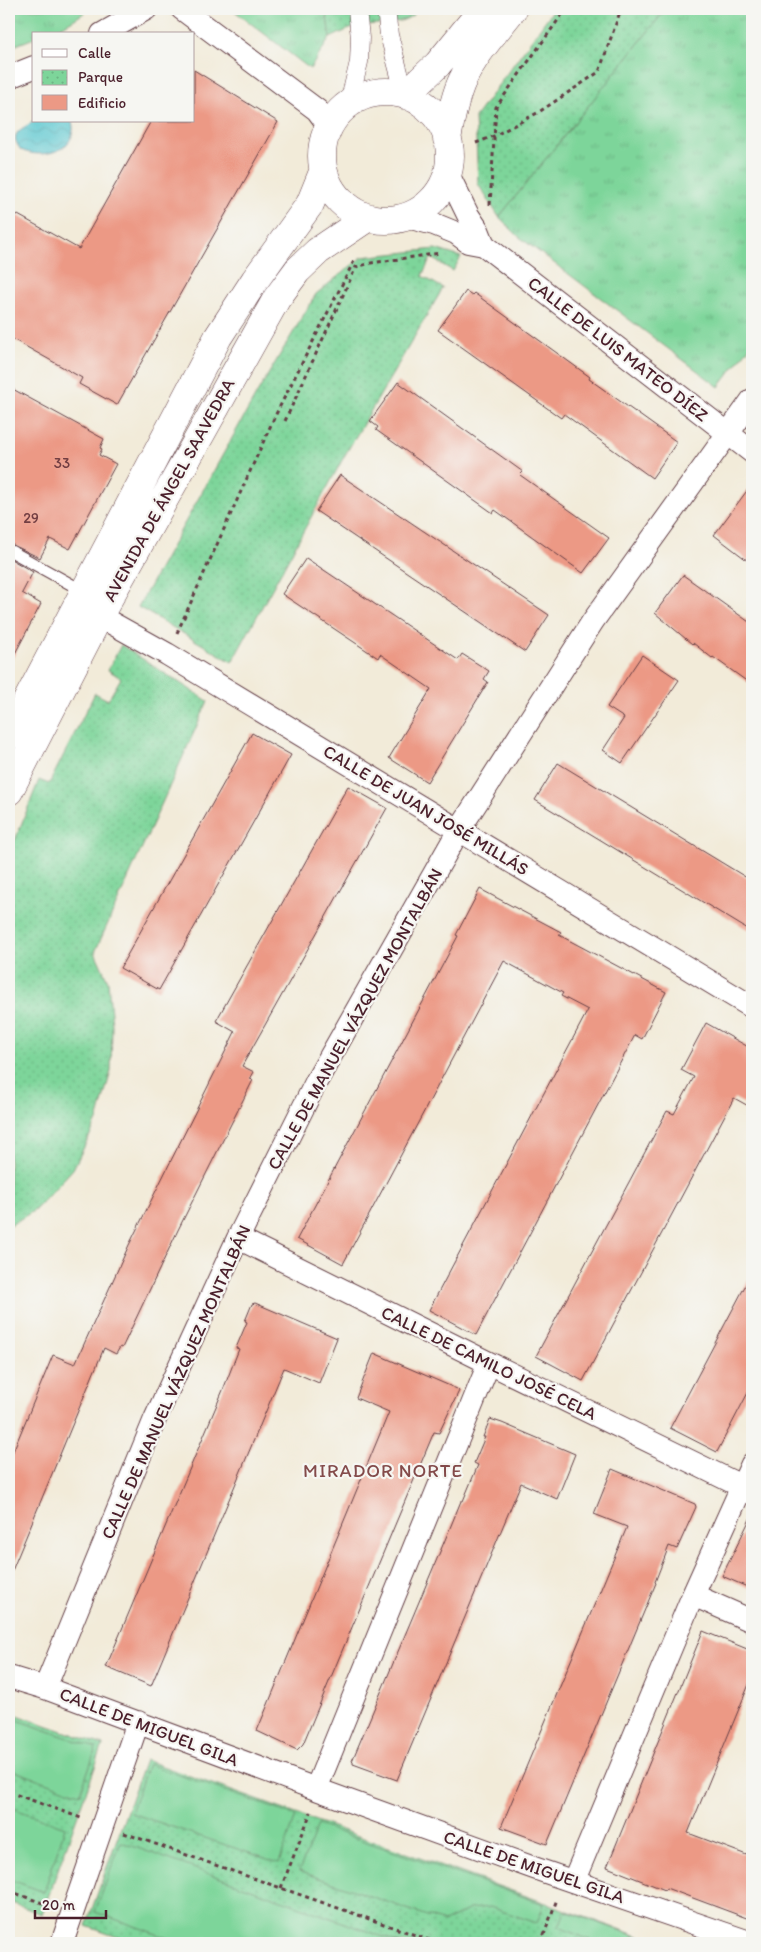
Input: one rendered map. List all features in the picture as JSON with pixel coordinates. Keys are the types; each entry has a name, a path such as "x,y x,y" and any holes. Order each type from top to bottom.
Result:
{"street":[{"path":"106,32 146,9"},
{"path":"182,9 317,110 329,126"},
{"path":"349,103 359,62 360,38 356,9"},
{"path":"386,9 389,35 405,95"},
{"path":"405,95 438,64 482,9"},
{"path":"447,139 452,112 464,78 485,45 513,9"},
{"path":"9,77 32,67"},
{"path":"386,92 405,95 424,105 439,120 447,139 450,157 448,174 439,193 425,207 407,217 388,221 367,218 352,211 340,201 330,188 323,172 323,141 329,126 338,113 349,103 367,95 386,92"},
{"name":"AVENIDA DE ÁNGEL SAAVEDRA","path":"9,735 218,336 255,280 310,204 323,172"},
{"name":"CALLE DE LUIS MATEO DÍEZ","path":"448,174 484,245"},
{"name":"CALLE DE LUIS MATEO DÍEZ","path":"407,217 434,224 456,233 468,242 484,245 752,452"},
{"name":"AVENIDA DE ÁNGEL SAAVEDRA","path":"9,791 99,616 277,298 297,271 318,251 367,218"},
{"name":"CALLE DE MANUEL VÁZQUEZ MONTALBÁN","path":"45,1688 156,1419 238,1238 317,1080 459,830 593,621 752,400"},
{"name":"CALLE DE JUAN JOSÉ MILLÁS","path":"99,616 167,654 752,1007"},
{"name":"CALLE DE CAMILO JOSÉ CELA","path":"238,1238 741,1486"},
{"path":"316,1789 489,1363"},
{"path":"574,1880 693,1595 752,1464"},
{"path":"693,1595 752,1621"},
{"name":"CALLE DE MIGUEL GILA","path":"9,1677 45,1688 534,1868 574,1880 752,1943"},
{"path":"62,1943 138,1722"}],"lane":[{"path":"9,550 83,591"}],"path":[{"path":"476,143 494,136 539,112 599,72 621,9"},
{"path":"167,654 275,416 358,252"},
{"path":"9,1792 82,1818"},
{"path":"280,1888 311,1812"},
{"path":"123,1833 438,1943"},
{"path":"9,1891 51,1906"},
{"path":"541,1943 558,1899"}],"green space":[{"path":"9,9 90,9 63,26 49,32 32,32 32,39 9,48"},
{"path":"232,9 326,9 330,38 310,69"},
{"path":"326,9 419,9 407,19 392,23 360,26 330,38"},
{"path":"554,9 666,9 499,217 478,184 475,117"},
{"path":"666,9 752,9 752,344 719,387 518,236 499,217"},
{"path":"435,249 461,257 453,271 431,258 422,276 443,288 345,455 232,662 138,607 256,395 316,294 362,257"},
{"path":"121,645 208,701 95,952 108,981 112,1025 111,1071 97,1121 73,1169 35,1210 9,1226 9,855 39,780 49,784 95,693 108,700 121,678 108,670"},
{"path":"9,1712 103,1745 42,1914 9,1902"},
{"path":"9,1717 96,1748 80,1794 9,1769"},
{"path":"145,1760 658,1943 134,1943 86,1926"},
{"path":"148,1764 296,1816 279,1863 131,1813"},
{"path":"9,1807 65,1827 44,1892 9,1879"},
{"path":"318,1825 544,1904 537,1923 490,1907 470,1909 444,1922 299,1871"},
{"path":"121,1842 400,1943 182,1943 95,1912"},
{"path":"565,1911 655,1943 597,1943 559,1927"}],"water":[{"path":"32,122 72,122 73,131 70,140 65,146 48,153 39,154 21,150 17,144 16,135 21,129"}],"building":[{"path":"195,71 278,122 117,405 79,384 82,378 9,337 9,210 79,249 150,122 195,122"},
{"path":"466,291 472,295 474,293 677,442 652,478 564,414 561,418 438,330"},
{"path":"398,382 523,472 520,475 609,538 583,573 495,510 493,513 376,430 378,427 370,421"},
{"path":"9,387 104,439 99,455 116,464 70,549 50,539 40,558 9,543"},
{"path":"340,475 549,615 525,652 316,511"},
{"path":"752,484 752,564 714,535"},
{"path":"9,558 33,572 22,593 41,604 9,665"},
{"path":"306,558 458,660 462,654 489,671 484,679 488,682 427,782 389,758 431,689 380,654 378,658 282,594"},
{"path":"683,575 752,624 752,685 692,644 655,613"},
{"path":"642,655 679,680 622,763 603,750 624,718 607,707"},
{"path":"252,733 291,755 159,990 120,968"},
{"path":"558,763 752,881 752,932 535,800"},
{"path":"348,786 387,808 242,1066 254,1072 250,1079 253,1080 178,1230 122,1348 120,1347 116,1354 104,1348 9,1578 9,1461 53,1355 75,1364 129,1245 235,1032 216,1021"},
{"path":"480,889 561,932 559,935 666,992 642,1039 635,1035 476,1335 429,1310 588,1010 561,996 563,993 504,961 343,1264 297,1239 458,936 456,935"},
{"path":"706,1023 752,1049 752,1108 734,1098 583,1381 536,1356 667,1111 674,1114 694,1077 681,1070"},
{"path":"752,1273 752,1385 717,1452 670,1428"},
{"path":"255,1303 337,1338 319,1383 284,1368 151,1686 106,1667 223,1390 239,1349 236,1348 247,1322 245,1321 252,1304"},
{"path":"374,1353 459,1391 439,1433 434,1432 303,1744 297,1750 257,1731 389,1412 356,1398"},
{"path":"490,1419 575,1454 557,1499 521,1483 397,1780 353,1764 352,1761 461,1501 463,1501 478,1465 474,1463"},
{"path":"612,1469 695,1504 696,1507 677,1549 669,1546 656,1583 547,1844 501,1827 627,1527 594,1514"},
{"path":"752,1515 752,1589 722,1576"},
{"path":"703,1631 752,1651 752,1677 688,1833 752,1857 752,1920 666,1888 665,1890 607,1867"}],"district":[{"name":"MIRADOR NORTE","path":"383,1470"}]}
